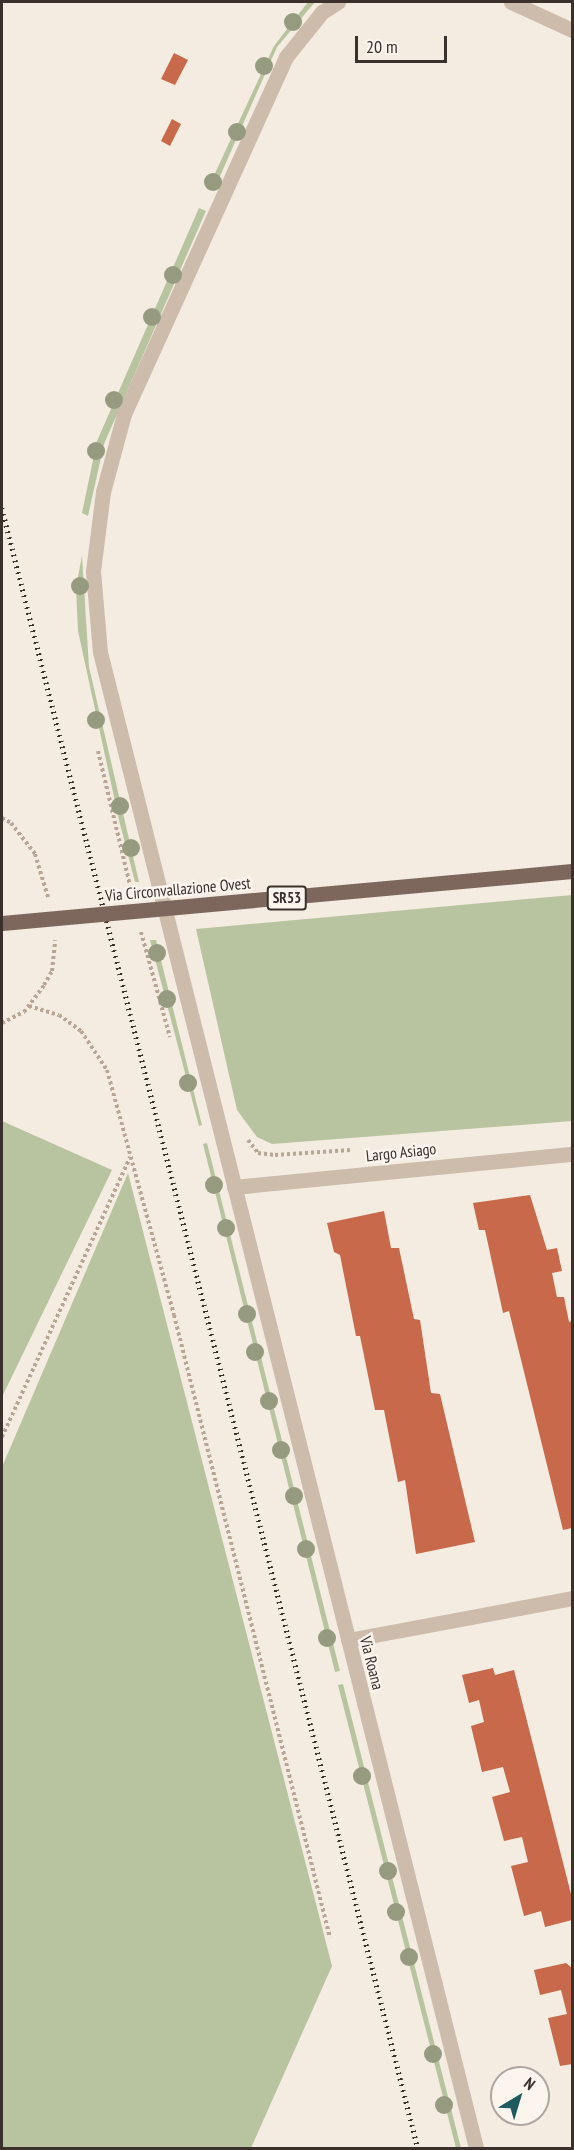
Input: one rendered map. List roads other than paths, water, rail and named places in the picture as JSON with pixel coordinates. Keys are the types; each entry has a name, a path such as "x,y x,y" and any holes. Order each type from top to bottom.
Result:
{"main road":[{"name":"Via Circonvallazione Ovest","path":"2,923 573,871"}],"street":[{"name":"Via Roana","path":"338,2 322,12 286,57 124,414 103,492 93,571 100,652 476,2148"},
{"path":"511,2 573,30"},
{"name":"Largo Asiago","path":"234,1187 573,1154"},
{"path":"348,1640 573,1598"}],"railway":[{"path":"2,508 418,2148"}]}
